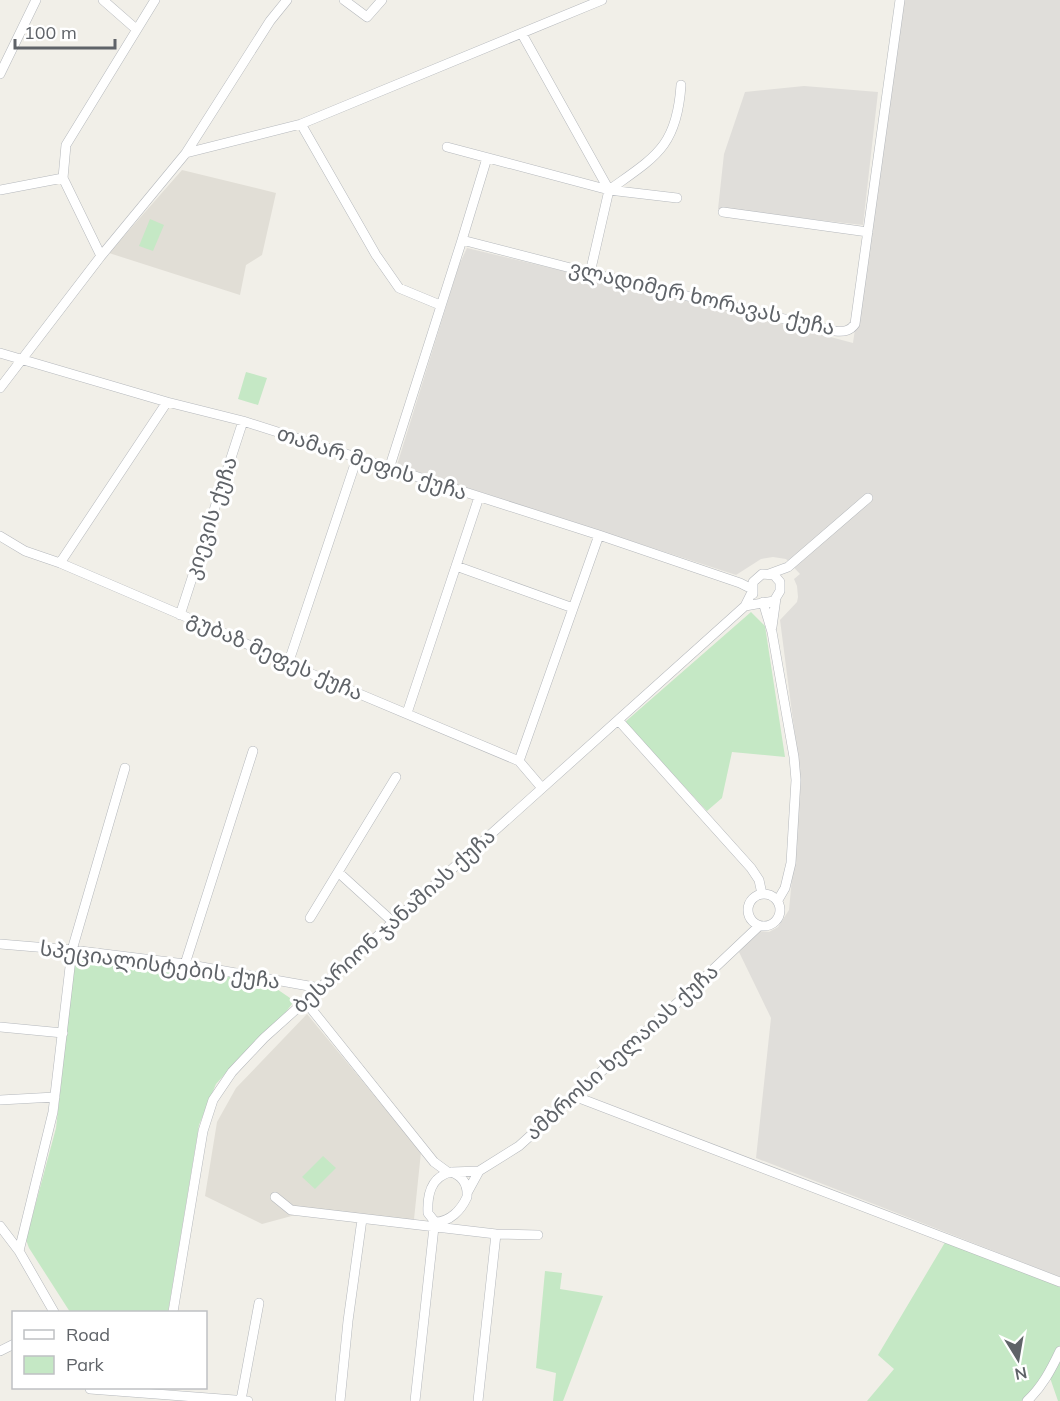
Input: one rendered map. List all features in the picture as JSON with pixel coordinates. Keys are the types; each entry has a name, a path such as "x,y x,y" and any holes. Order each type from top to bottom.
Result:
{"street":[{"path":"0,74 36,0"},
{"path":"103,0 136,29"},
{"path":"101,256 63,178 66,145 155,0"},
{"path":"0,388 101,256 186,153 270,21 287,0"},
{"path":"344,0 367,17 382,0"},
{"path":"186,153 301,124 522,34 597,0"},
{"name":"ვლადიმერ ხორავას ქუჩა","path":"462,240 590,273 835,331 845,331 855,324 900,0"},
{"path":"522,34 609,190"},
{"path":"590,273 609,190 651,160 669,139 676,123 681,85"},
{"path":"301,124 376,255 399,288 440,304"},
{"path":"447,147 609,190 676,198"},
{"path":"389,468 487,158"},
{"path":"0,190 63,178"},
{"path":"723,212 868,232"},
{"name":"თამარ მეფის ქუჩა","path":"0,353 167,402 243,421 599,535 740,583 752,591"},
{"path":"60,562 167,402"},
{"name":"კიევის ქუჩა","path":"180,615 243,421"},
{"path":"288,664 357,458"},
{"path":"407,713 479,497"},
{"path":"740,583 788,567 868,498"},
{"path":"519,761 599,535"},
{"name":"გუბაზ მეფეს ქუჩა","path":"0,536 25,551 60,562 226,634 288,664 519,761 543,788"},
{"path":"456,566 573,608"},
{"path":"772,632 776,598 788,567"},
{"path":"769,574 777,578 781,587"},
{"path":"745,606 752,591 753,582 758,576"},
{"path":"752,591 762,602 772,632 796,780 792,862 785,888 778,900"},
{"path":"745,606 770,602 776,598"},
{"name":"ბესარიონ ჯანაშიას ქუჩა","path":"173,1311 203,1131 213,1100 232,1072 264,1038 745,606"},
{"path":"619,721 751,868 759,880 762,894"},
{"path":"185,964 253,751"},
{"path":"20,1251 53,1112 72,950 125,768"},
{"path":"310,918 396,777"},
{"path":"338,872 393,923"},
{"path":"768,894 778,900 781,907 779,918 770,926 759,926 750,919 748,908 753,898 768,894"},
{"name":"ამბროსი ხელაიას ქუჩა","path":"479,1171 519,1146 759,926"},
{"name":"სპეციალისტების ქუჩა","path":"0,944 185,964 320,988"},
{"path":"305,1002 434,1162 462,1178 467,1193"},
{"path":"0,1027 63,1033"},
{"path":"574,1096 1060,1282"},
{"path":"0,1100 55,1097"},
{"path":"415,1401 434,1227 428,1213 429,1194 434,1182 434,1162"},
{"path":"434,1182 450,1173 479,1171"},
{"path":"434,1227 459,1210 479,1171"},
{"path":"275,1197 291,1210 496,1234 538,1235"},
{"path":"428,1213 435,1222 446,1220"},
{"path":"340,1401 362,1219"},
{"path":"0,1226 20,1251 53,1311"},
{"path":"478,1401 496,1234"},
{"path":"241,1400 259,1303"},
{"path":"1027,1401 1037,1392 1049,1374 1060,1351"},
{"path":"101,1389 248,1401"}],"shaded area":[{"path":"903,0 1060,0 1060,1277 756,1158 771,1018 739,952 759,931 769,932 778,927 789,910 801,782 780,620 797,602 797,586 794,579 800,574 786,559 773,557 761,559 736,575 397,465 459,265 467,248 853,343"},
{"path":"804,86 878,92 863,225 718,209 724,154 745,92"},
{"path":"182,170 276,193 262,255 246,265 240,295 109,253"},
{"path":"307,1014 421,1152 413,1229 299,1214 262,1224 205,1196 217,1122 236,1088"}],"green space":[{"path":"150,219 164,225 153,251 139,246"},
{"path":"246,372 267,378 258,405 238,399"},
{"path":"751,612 765,626 785,757 732,752 722,798 707,811 625,722"},
{"path":"78,955 242,977 271,985 290,998 292,1004 216,1084 199,1125 168,1311 69,1311 26,1240 56,1128 75,958"},
{"path":"323,1156 336,1168 315,1189 302,1177"},
{"path":"947,1239 1060,1282 1060,1401 1058,1401 1049,1375 1027,1401 867,1401 894,1369 878,1355"},
{"path":"545,1271 562,1273 560,1289 603,1296 563,1401 553,1401 556,1373 536,1368"}]}
